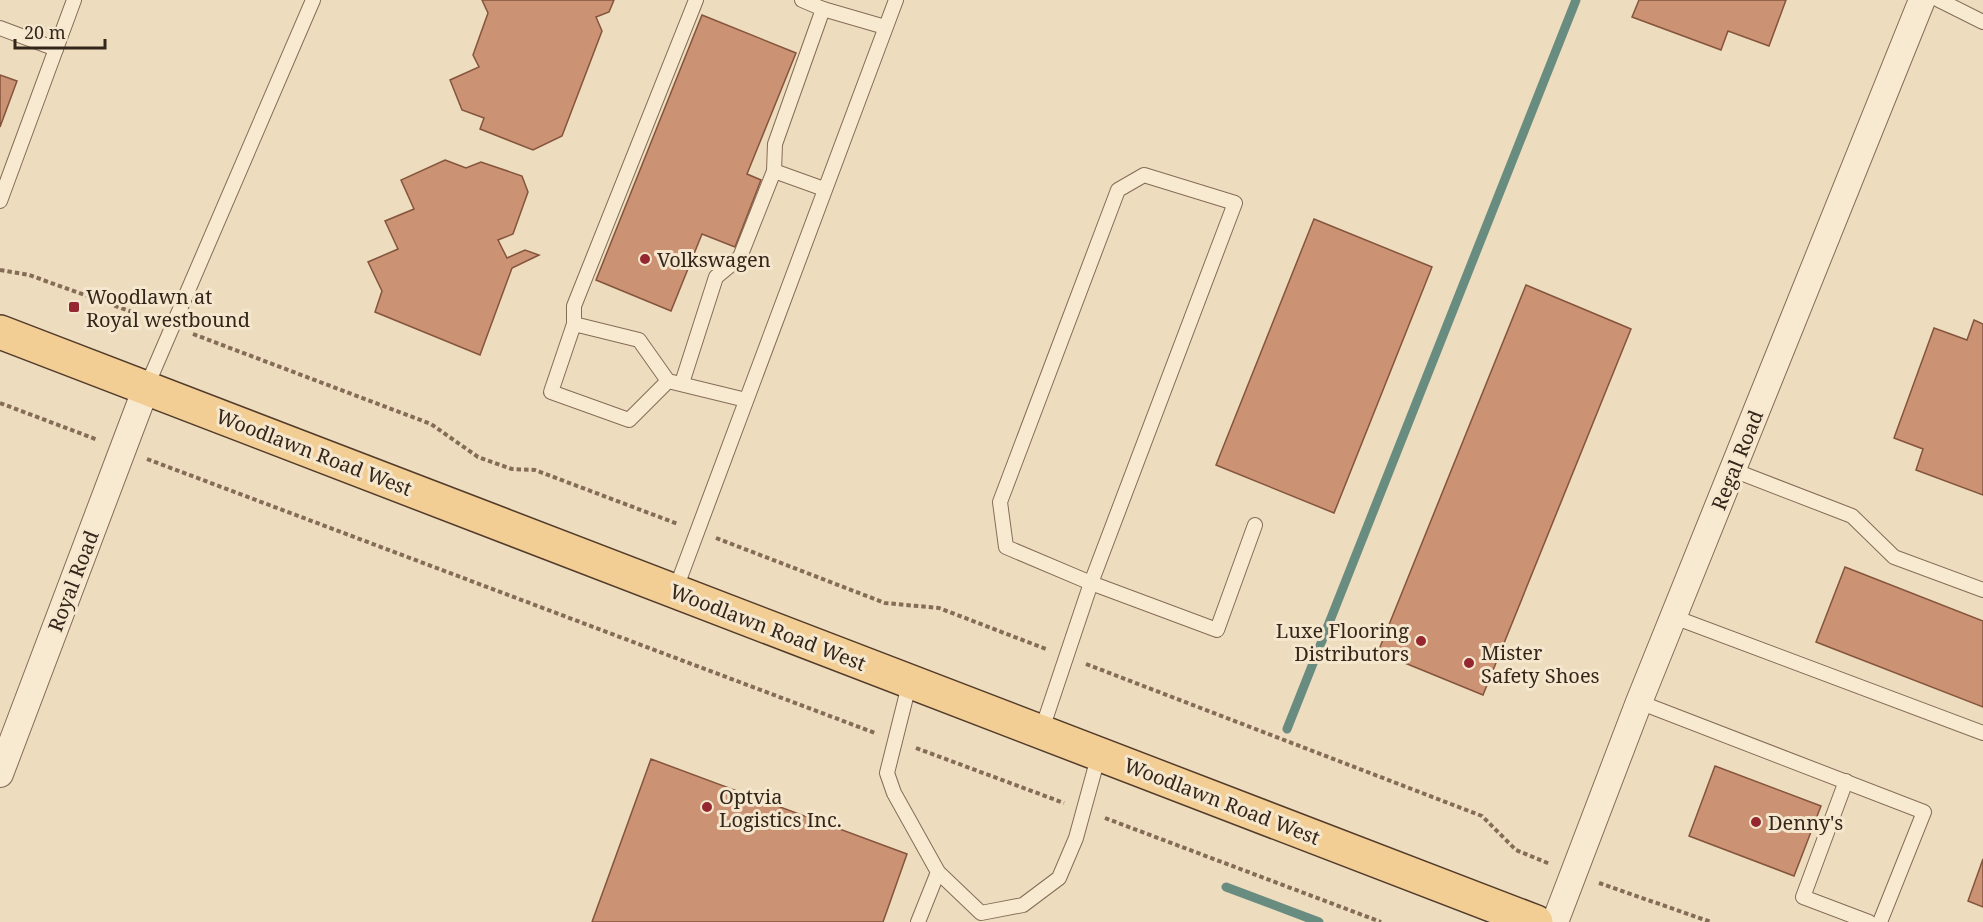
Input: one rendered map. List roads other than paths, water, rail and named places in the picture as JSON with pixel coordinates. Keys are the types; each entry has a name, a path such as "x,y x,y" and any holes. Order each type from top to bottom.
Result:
{"main road":[{"name":"Woodlawn Road West","path":"0,332 1099,754 1518,919"}],"street":[{"name":"Regal Road","path":"1555,922 1639,702 1922,0"},
{"name":"Royal Road","path":"0,774 146,388"}],"lane":[{"path":"0,201 74,0"},
{"path":"146,388 313,0"},
{"path":"696,0 691,7 574,306 574,324 551,392 628,420 675,382 716,277 740,257 774,171 775,144 823,9"},
{"path":"802,0 823,9 885,27"},
{"path":"675,591 896,0"},
{"path":"1939,0 1983,22"},
{"path":"0,28 56,49"},
{"path":"774,171 824,189"},
{"path":"1041,732 1091,583 1235,203 1144,175 1118,190 1000,502 1006,547 1091,583 1217,630 1255,525"},
{"path":"574,324 639,340 675,382 746,400"},
{"path":"1733,470 1852,516 1894,557 1983,590"},
{"path":"1674,617 1983,733"},
{"path":"910,681 887,773 894,794 938,872 981,913 1023,904 1059,878 1084,810 1099,754"},
{"path":"1639,702 1924,812 1880,922"},
{"path":"1846,781 1803,897 1869,922"},
{"path":"918,922 938,872"}],"waterway":[{"path":"1287,729 1576,0"},
{"path":"1226,887 1319,922"}],"place":[{"name":"Volkswagen","path":"645,259"},
{"name":"Woodlawn at Royal westbound","path":"74,307"},
{"name":"Luxe Flooring Distributors","path":"1421,641"},
{"name":"Mister Safety Shoes","path":"1469,663"},
{"name":"Optvia Logistics Inc.","path":"707,807"},
{"name":"Denny's","path":"1756,822"}]}
